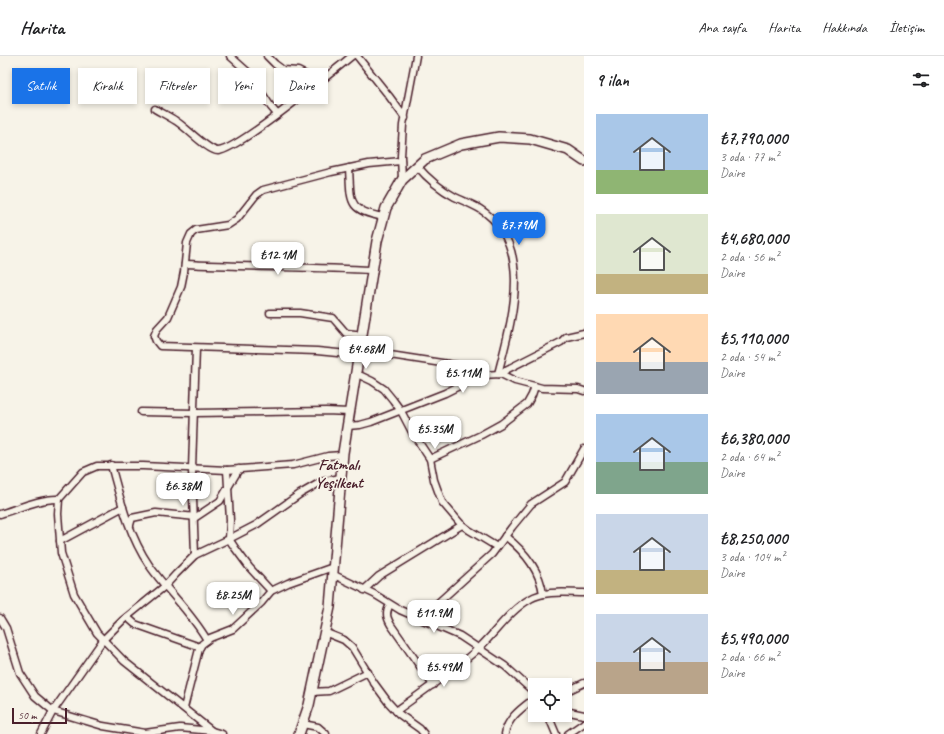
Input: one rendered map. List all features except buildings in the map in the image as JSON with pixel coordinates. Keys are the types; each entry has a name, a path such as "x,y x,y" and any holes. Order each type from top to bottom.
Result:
{"street":[{"path":"230,56 248,72 270,107 277,114"},
{"path":"267,56 280,68"},
{"path":"328,75 352,56"},
{"path":"357,56 405,118"},
{"path":"402,180 401,161 405,118 416,56"},
{"path":"155,109 177,122 211,149 218,151 231,147 290,104"},
{"path":"299,734 309,705 330,607 342,455 377,241 386,208 402,180 417,166 426,159 461,144 498,137 530,139 568,150 584,161"},
{"path":"401,161 369,164 349,168 263,190 256,195 237,219 228,225 196,230 191,234 187,243 181,288 168,317 154,336 160,346 358,353 461,366 481,375"},
{"path":"417,166 435,185 455,198 479,208 492,218 501,227 508,241 515,268 513,303 507,340 498,374"},
{"path":"349,168 353,202 358,209 366,214 383,217"},
{"path":"185,264 229,267 302,267 372,270"},
{"path":"270,314 300,314 333,318 346,333 355,334 358,353"},
{"path":"347,426 371,422 401,411 445,393 481,375 498,374 561,342 566,337 584,332"},
{"path":"194,555 192,469 196,348"},
{"path":"355,373 372,380 384,389 401,411 409,427 430,459 434,480 442,502 462,525 498,547"},
{"path":"498,374 536,386 560,389 578,389 584,391"},
{"path":"430,459 501,424 527,404 536,386"},
{"path":"141,412 349,412"},
{"path":"420,619 492,554 532,504 566,482 584,449"},
{"path":"212,731 124,660 97,633 74,594 61,553 58,514 59,499 83,472 97,466 110,465 227,470 293,465 328,456 342,455"},
{"path":"110,465 137,545 148,564 190,614 208,640"},
{"path":"130,525 132,518 156,513 196,517 220,501 240,469"},
{"path":"227,470 230,520 229,539 244,561 271,591"},
{"path":"41,734 53,711 103,640 127,617 165,586 194,555 229,539 256,524 320,482 340,478"},
{"path":"0,514 24,506 59,499"},
{"path":"60,540 123,507"},
{"path":"364,590 379,576 462,525"},
{"path":"505,536 525,554 542,584 543,594"},
{"path":"184,708 202,644 233,630 261,603 271,591 288,583 333,571 390,605 460,636 505,666 528,687"},
{"path":"396,711 479,648 515,610 530,598 543,594 584,593"},
{"path":"390,605 387,610 387,616 391,625 432,685"},
{"path":"127,617 135,624 200,647"},
{"path":"0,618 6,628 20,673 35,696 53,711 103,726 144,734 180,728 212,731 222,734"},
{"path":"324,632 344,640 352,647 388,702 396,711 424,734"},
{"path":"312,692 329,691 368,672"},
{"path":"572,689 584,683"},
{"path":"505,734 506,728 514,715 528,704"},
{"path":"572,712 584,715"},
{"path":"551,722 556,734"},
{"path":"568,734 584,723"},
{"path":"303,724 318,727 326,734"}],"district":[{"name":"Fatmalı Yeşilkent","path":"339,474"}]}
